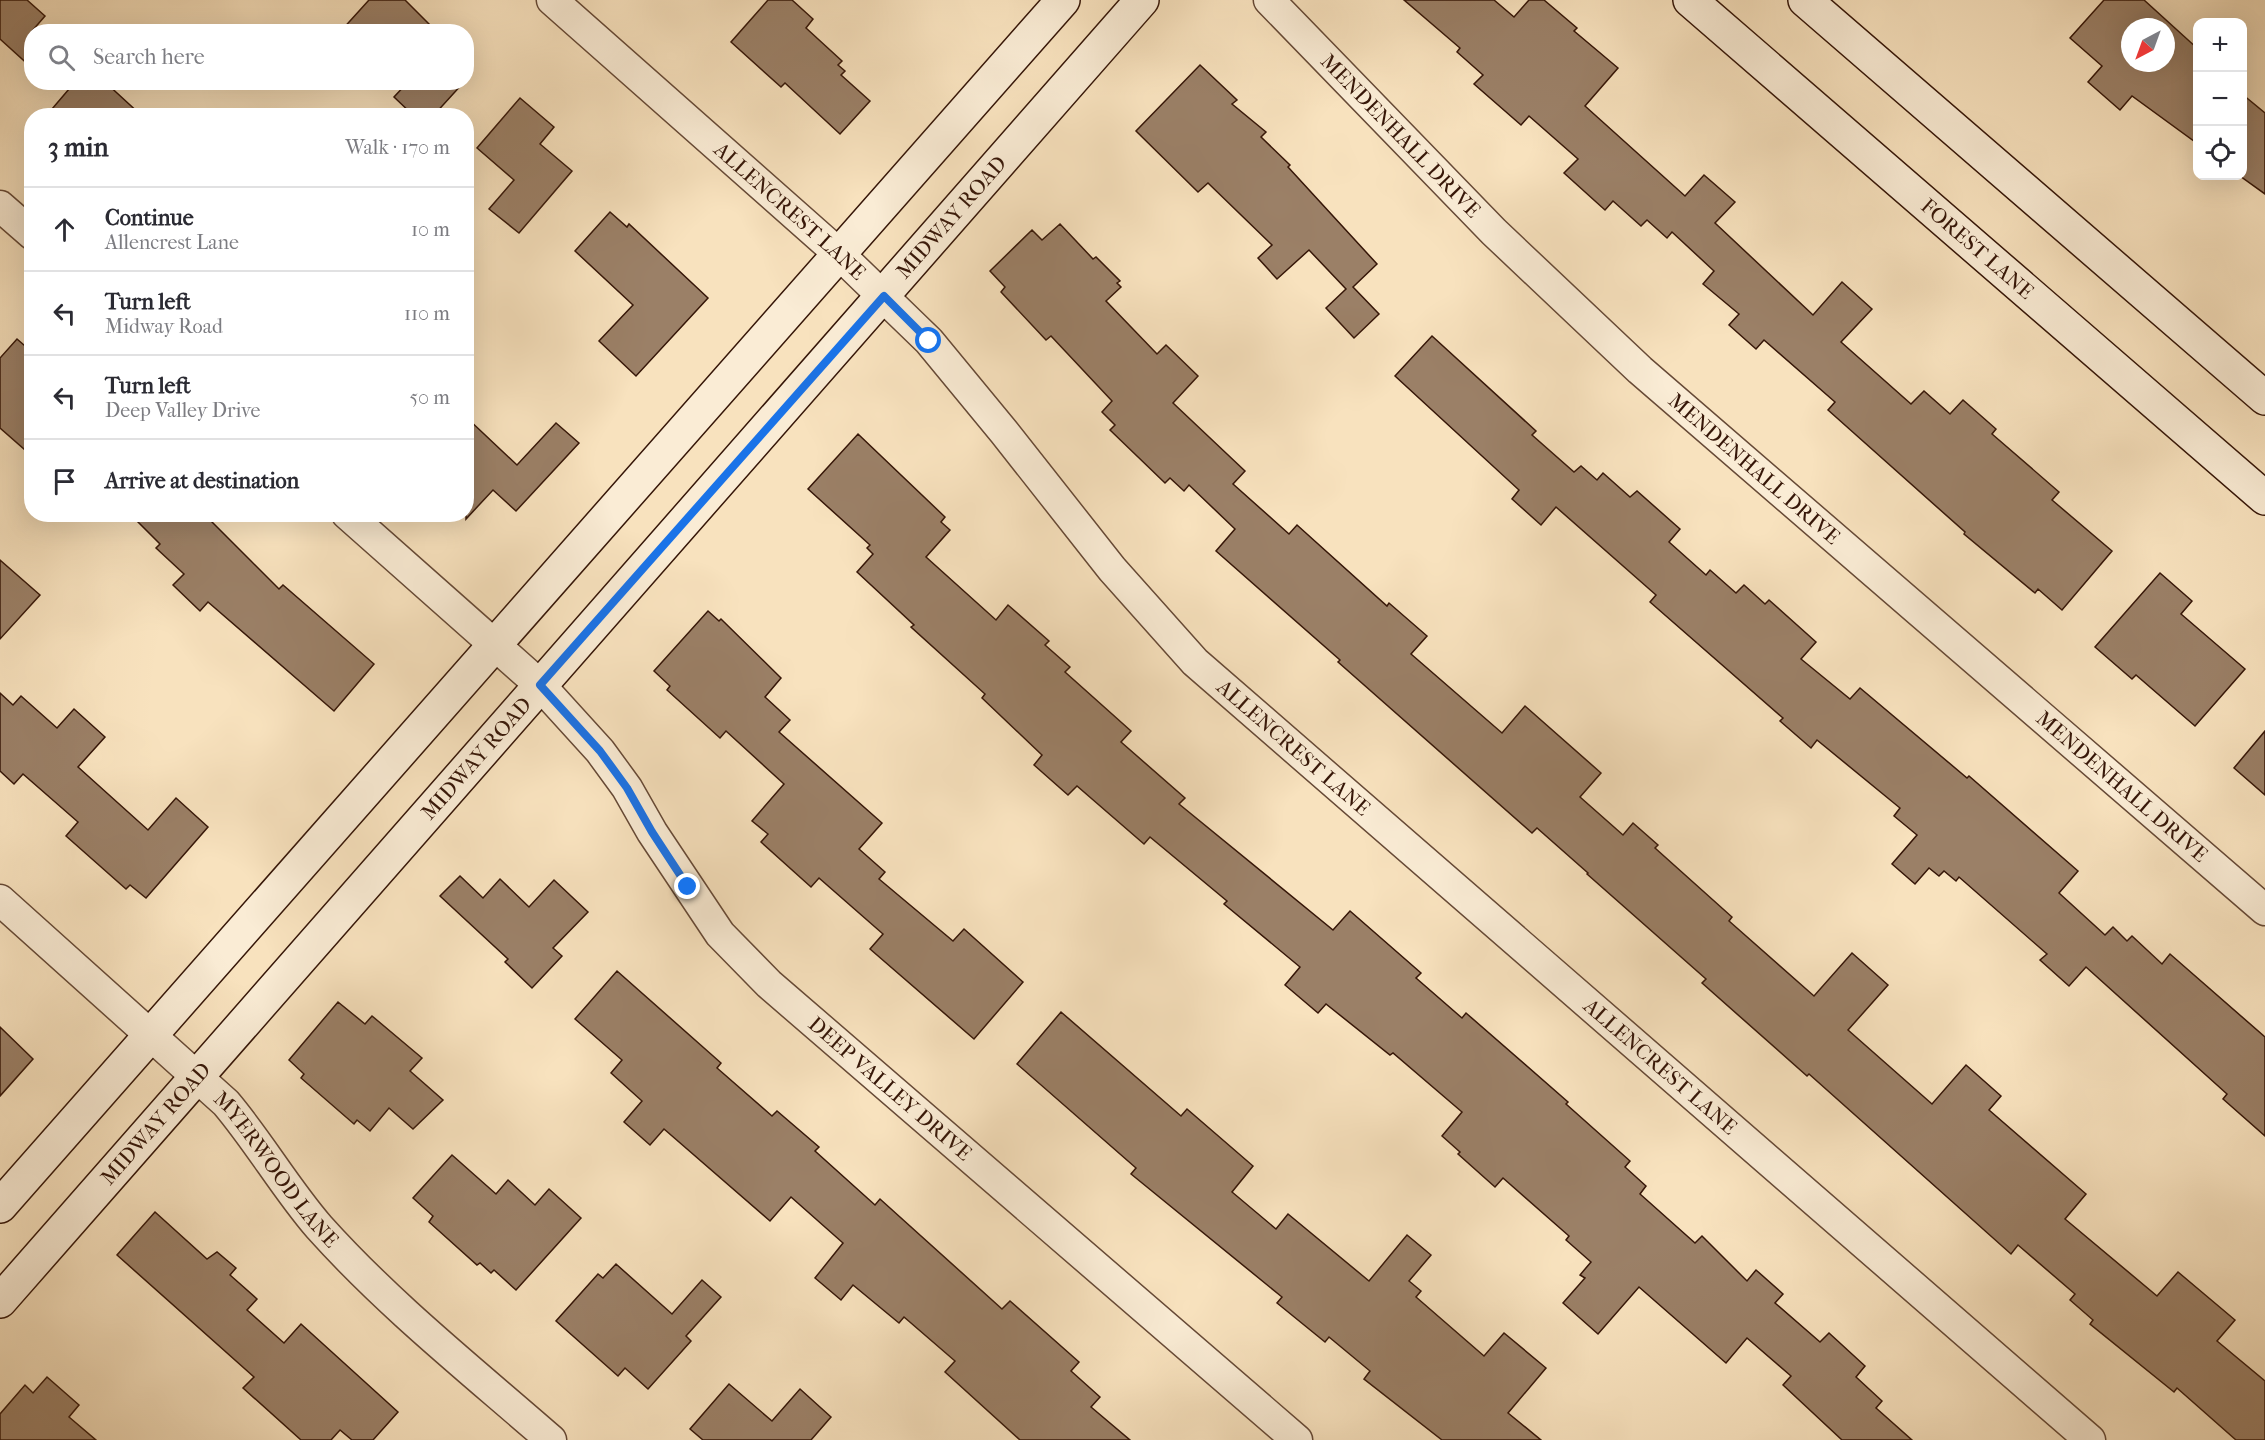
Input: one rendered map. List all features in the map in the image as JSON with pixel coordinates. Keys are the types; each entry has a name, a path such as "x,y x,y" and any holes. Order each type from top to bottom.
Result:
{"main road":[{"path":"0,1206 1063,0"},
{"name":"MIDWAY ROAD","path":"0,1301 1142,0"},
{"name":"FOREST LANE","path":"1690,0 2265,498"},
{"path":"1805,0 2265,399"}],"street":[{"name":"ALLENCREST LANE","path":"552,0 838,253 929,341 1112,569 1195,662 2090,1440"},
{"name":"MENDENHALL DRIVE","path":"1269,0 1494,232 1640,370 2265,910"},
{"path":"0,206 24,227"},
{"name":"DEEP VALLEY DRIVE","path":"356,522 540,685 600,751 621,778 652,832 720,934 769,984 1298,1440"},
{"name":"MYERWOOD LANE","path":"0,900 226,1103 319,1226 411,1318 551,1440"}],"building":[{"path":"0,0 27,0 45,16 38,24 24,24 24,61 0,39"},
{"path":"369,0 405,0 429,24 347,24"},
{"path":"768,0 792,0 813,19 806,28 842,61 838,65 845,71 841,75 870,101 840,134 785,83 781,87 731,42"},
{"path":"1404,0 1494,0 1514,17 1529,0 1544,0 1577,28 1574,31 1618,68 1585,106 1685,196 1704,175 1735,202 1715,223 1813,315 1842,282 1872,309 1841,342 1911,404 1924,391 1950,414 1963,400 1996,429 1992,434 2059,492 2052,500 2112,551 2062,610 2038,589 2035,593 1964,534 1965,532 1828,410 1835,402 1764,340 1756,349 1729,325 1739,314 1703,284 1714,271 1672,232 1667,238 1647,220 1641,226 1613,201 1605,210 1564,173 1578,159 1529,116 1521,125 1474,84 1483,75 1457,52 1460,48"},
{"path":"2104,0 2144,0 2164,18 2121,18 2121,72 2175,72 2175,28 2193,44 2193,140 2132,96 2120,110 2088,82 2102,66 2070,38"},
{"path":"1200,65 1237,100 1232,104 1266,132 1261,137 1290,165 1288,167 1377,264 1353,287 1379,314 1354,338 1326,308 1346,289 1309,250 1277,279 1258,258 1272,245 1208,183 1198,192 1136,131"},
{"path":"68,90 114,90 133,108 53,108"},
{"path":"401,90 457,90 440,108 406,108 394,97"},
{"path":"520,98 554,127 540,144 572,171 519,233 489,209 514,180 477,148"},
{"path":"2247,98 2265,113 2265,194 2246,180"},
{"path":"610,212 627,227 629,224 708,298 636,376 599,341 633,305 575,251"},
{"path":"1060,224 1093,259 1096,257 1120,281 1117,283 1121,287 1106,301 1157,354 1166,345 1198,376 1173,403 1245,471 1233,484 1289,534 1297,525 1387,606 1389,603 1427,636 1411,654 1502,733 1525,706 1601,773 1580,797 1623,835 1633,823 1658,845 1655,848 1732,917 1729,921 1814,996 1852,953 1888,985 1848,1030 1932,1104 1966,1065 2001,1096 1989,1110 2086,1194 2065,1219 2157,1296 2178,1272 2235,1320 2217,1341 2265,1381 2265,1440 2236,1440 2177,1388 2174,1392 2090,1324 2093,1320 2070,1300 2075,1294 2018,1245 2011,1254 1809,1074 1807,1076 1702,983 1706,979 1588,873 1537,828 1532,833 1216,551 1235,529 1189,485 1184,491 1170,478 1165,483 1110,430 1115,425 1102,412 1112,401 1051,336 1046,340 1001,292 1005,287 990,271 1032,230 1042,240"},
{"path":"1432,336 1536,431 1532,435 1574,472 1581,466 1597,480 1603,473 1630,497 1637,491 1680,529 1669,542 1706,575 1710,570 1736,593 1744,585 1765,604 1769,600 1816,642 1801,659 1850,699 1860,688 1967,778 1969,776 2078,871 2059,893 2105,935 2113,927 2127,941 2132,936 2162,964 2170,954 2265,1037 2265,1136 2223,1099 2227,1094 2086,967 2069,986 2040,960 2047,954 1959,877 1956,881 1944,871 1939,876 1929,868 1915,884 1892,864 1917,835 1894,816 1900,808 1817,740 1811,748 1780,721 1783,718 1650,602 1656,595 1556,507 1541,525 1512,499 1519,490 1395,376"},
{"path":"17,339 24,345 24,449 0,428 0,358"},
{"path":"556,423 579,443 516,511 493,490 474,510 474,425 517,465"},
{"path":"858,434 945,517 941,522 950,530 926,557 996,620 1008,605 1049,641 1045,645 1070,667 1065,672 1131,731 1121,742 1185,798 1179,804 1333,930 1350,911 1421,973 1416,978 1462,1018 1466,1013 1568,1102 1566,1104 1630,1161 1625,1167 1646,1186 1640,1194 1695,1243 1702,1236 1747,1281 1756,1270 1783,1294 1775,1303 1820,1342 1829,1333 1865,1366 1856,1377 1882,1401 1876,1408 1912,1440 1842,1440 1783,1385 1791,1376 1747,1338 1726,1363 1639,1287 1598,1334 1563,1303 1585,1278 1580,1275 1591,1262 1566,1240 1569,1236 1503,1178 1495,1187 1458,1154 1460,1152 1442,1136 1462,1112 1393,1053 1390,1055 1326,1004 1318,1013 1285,985 1300,967 1224,904 1227,901 1150,837 1144,844 1077,786 1068,795 1034,765 1042,755 982,698 985,694 911,627 914,625 857,572 873,554 867,548 870,545 808,489"},
{"path":"138,522 212,522 279,589 283,585 374,664 334,711 208,602 200,611 173,585 184,574 156,548 160,544"},
{"path":"0,560 40,595 0,639"},
{"path":"2160,573 2192,601 2181,614 2245,669 2195,726 2136,675 2132,679 2095,647"},
{"path":"708,611 719,621 721,619 781,678 765,697 790,720 779,732 882,823 859,849 885,872 879,879 953,941 964,929 1023,982 974,1039 870,949 883,934 819,878 811,887 761,842 768,834 752,821 784,784 726,731 720,738 667,690 670,686 654,671"},
{"path":"0,693 13,705 21,696 57,728 74,709 105,737 78,767 148,830 176,798 208,827 146,898 130,885 126,889 66,836 78,822 23,774 14,784 0,771"},
{"path":"2265,731 2265,795 2234,768"},
{"path":"460,876 483,898 500,879 529,907 554,880 588,912 553,948 562,956 532,988 505,962 508,959 440,896"},
{"path":"617,971 721,1063 717,1068 772,1116 777,1111 819,1147 815,1151 875,1205 880,1199 1002,1309 1010,1301 1079,1362 1071,1371 1100,1397 1091,1407 1130,1440 1020,1440 945,1372 955,1361 904,1317 899,1323 853,1285 841,1300 815,1278 843,1243 791,1197 770,1221 664,1129 650,1145 624,1122 642,1101 611,1073 622,1060 575,1019"},
{"path":"338,1002 365,1024 372,1016 422,1058 410,1071 443,1100 413,1129 389,1108 370,1131 357,1120 354,1124 301,1078 304,1074 289,1060"},
{"path":"1061,1012 1181,1116 1187,1109 1253,1166 1232,1192 1276,1229 1288,1214 1369,1281 1407,1235 1431,1255 1409,1281 1421,1291 1416,1297 1484,1356 1504,1333 1546,1368 1508,1413 1541,1440 1442,1440 1364,1379 1370,1371 1329,1337 1325,1342 1277,1303 1282,1297 1131,1174 1136,1168 1017,1064"},
{"path":"0,1027 33,1059 0,1096"},
{"path":"452,1155 496,1194 508,1180 535,1205 549,1189 581,1218 516,1290 494,1270 491,1273 480,1263 477,1265 429,1222 433,1216 413,1198"},
{"path":"155,1212 207,1259 217,1252 236,1268 230,1275 257,1299 247,1310 284,1343 301,1324 398,1412 373,1440 352,1440 340,1430 331,1440 301,1440 243,1388 254,1377 117,1255"},
{"path":"616,1264 672,1314 702,1280 721,1297 686,1336 691,1341 648,1389 625,1368 618,1376 556,1321 598,1274 603,1278"},
{"path":"47,1377 79,1405 69,1417 96,1440 0,1440 0,1414 25,1385 33,1393"},
{"path":"729,1384 772,1421 800,1389 831,1417 811,1440 703,1440 690,1429"}],"route":[{"path":"688,887 627,788 600,751 540,685 884,296 929,341"}]}
